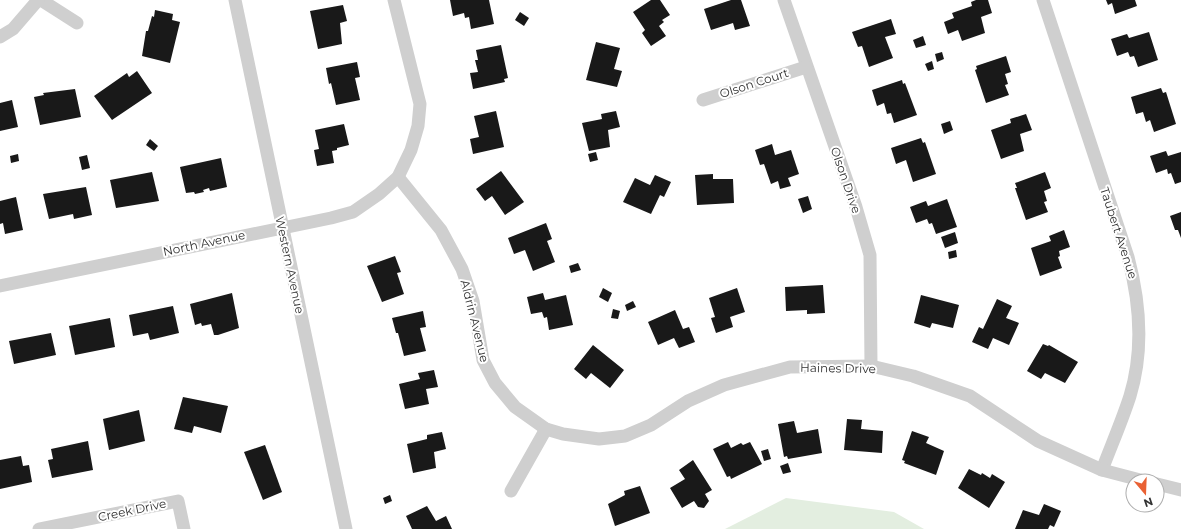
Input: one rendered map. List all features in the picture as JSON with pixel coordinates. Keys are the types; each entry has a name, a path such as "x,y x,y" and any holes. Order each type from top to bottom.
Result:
{"street":[{"path":"0,37 13,29 37,0"},
{"path":"42,0 77,23"},
{"name":"Western Avenue","path":"235,0 346,529"},
{"path":"394,0 420,104 418,126 411,150 398,177"},
{"name":"Olson Drive","path":"784,0 806,67 856,207 870,255 871,366"},
{"name":"Taubert Avenue","path":"1042,0 1128,257 1136,288 1140,324 1137,360 1130,394 1102,470"},
{"name":"Olson Court","path":"703,100 806,67"},
{"name":"North Avenue","path":"0,286 353,212 386,188 398,177"},
{"name":"Aldrin Avenue","path":"398,177 441,230 462,269 473,301 483,360 495,383 515,407 546,429"},
{"name":"Haines Drive","path":"546,429 562,434 599,439 626,436 651,425 688,401 731,383 790,367 871,366 913,376 970,396 1038,441 1102,470 1125,476"},
{"path":"511,491 546,429"},
{"path":"1165,486 1181,490"},
{"name":"Creek Drive","path":"40,529 178,500 184,529"}],"green space":[{"path":"786,498 894,512 924,529 725,529"}],"building":[{"path":"450,0 489,0 494,24 471,29 469,17 465,18 464,13 453,16"},
{"path":"651,0 660,0 670,15 662,20 664,22 659,26 666,36 651,46 642,33 645,30 633,12"},
{"path":"731,0 741,0 750,26 735,30 733,23 711,30 704,9"},
{"path":"976,0 988,0 992,13 981,17 985,33 962,41 958,30 948,34 944,22 954,18 952,13 972,6 971,2"},
{"path":"1106,0 1135,0 1137,6 1115,14 1112,3 1108,5"},
{"path":"343,5 347,21 340,23 342,44 318,49 310,11"},
{"path":"155,10 173,14 172,20 180,22 170,63 142,56 146,31 148,31 152,16 154,17"},
{"path":"520,12 529,18 524,26 515,20"},
{"path":"891,19 896,34 885,37 893,58 869,67 862,46 858,47 852,32"},
{"path":"1149,32 1158,60 1138,67 1134,56 1130,57 1128,52 1117,56 1111,39 1127,34 1129,38"},
{"path":"923,36 926,45 916,48 913,40"},
{"path":"596,42 620,48 614,69 622,71 617,87 586,80"},
{"path":"501,45 508,78 504,79 505,82 473,89 470,73 478,72 475,60 478,60 476,50"},
{"path":"942,52 944,59 937,62 935,54"},
{"path":"1006,56 1011,72 1005,74 1008,84 1005,85 1009,95 986,103 975,70 977,69 976,66"},
{"path":"932,61 934,69 928,71 925,64"},
{"path":"357,62 360,77 355,78 360,100 336,105 331,83 329,84 326,68"},
{"path":"137,71 152,93 112,120 94,96 127,73 129,77"},
{"path":"902,80 903,84 905,83 917,115 894,123 891,113 887,114 884,103 877,106 872,90"},
{"path":"1161,88 1163,93 1166,92 1176,124 1154,132 1150,120 1146,122 1143,112 1136,114 1131,97"},
{"path":"75,89 81,117 40,125 34,97 44,95 43,93"},
{"path":"12,100 18,127 0,131 0,103"},
{"path":"496,111 504,147 473,154 470,139 479,137 474,116"},
{"path":"616,111 620,127 608,130 610,147 589,151 582,123 602,119 601,114"},
{"path":"1026,114 1032,130 1020,134 1024,151 1001,159 991,130 1011,123 1010,119"},
{"path":"950,121 953,130 944,134 941,124"},
{"path":"344,124 349,145 332,151 334,163 317,166 314,150 319,149 315,130"},
{"path":"921,138 923,143 925,142 936,174 913,182 906,160 896,164 891,148"},
{"path":"150,139 158,146 154,151 146,145"},
{"path":"772,144 775,155 791,150 799,174 788,178 791,186 780,189 778,181 771,184 764,164 760,165 755,150"},
{"path":"1166,151 1168,156 1181,152 1181,182 1175,184 1171,173 1168,174 1167,169 1156,173 1150,156"},
{"path":"596,152 598,160 590,162 588,154"},
{"path":"18,154 19,161 11,163 10,156"},
{"path":"87,155 90,168 82,170 79,157"},
{"path":"221,158 227,187 210,191 209,188 203,190 204,192 195,194 194,192 186,193 180,167"},
{"path":"501,171 524,202 505,215 492,196 485,201 476,189"},
{"path":"152,172 159,201 116,208 110,180"},
{"path":"1045,172 1051,188 1044,191 1047,201 1044,202 1048,212 1026,220 1015,188 1017,188 1015,183"},
{"path":"713,174 713,179 733,179 734,203 697,205 695,175"},
{"path":"655,175 671,182 664,197 660,195 651,214 623,202 635,178 650,185"},
{"path":"86,187 92,215 74,219 73,214 49,219 43,194"},
{"path":"808,196 812,209 803,213 798,199"},
{"path":"16,197 23,230 5,234 3,223 0,224 0,201"},
{"path":"947,199 957,227 936,234 932,223 929,224 927,219 916,223 910,207 926,201 928,206"},
{"path":"1181,212 1181,238 1178,230 1175,230 1170,216"},
{"path":"546,223 552,239 547,241 555,262 533,271 525,250 514,254 508,238"},
{"path":"1064,230 1070,247 1059,251 1060,256 1058,257 1062,268 1040,276 1031,248 1051,241 1049,236"},
{"path":"955,232 958,243 945,248 941,237"},
{"path":"956,250 957,257 949,259 948,252"},
{"path":"395,256 401,272 397,273 404,294 382,302 367,266"},
{"path":"578,263 581,270 571,273 569,266"},
{"path":"823,285 825,313 807,314 807,310 786,311 785,287"},
{"path":"603,288 612,293 608,302 599,297"},
{"path":"737,288 745,312 730,317 733,327 716,333 711,318 715,317 709,298"},
{"path":"232,293 239,328 214,335 211,324 202,326 201,323 195,325 190,304"},
{"path":"543,293 545,300 566,295 573,325 549,330 547,317 544,318 542,312 531,314 527,297"},
{"path":"921,295 959,305 953,328 932,323 930,328 914,323"},
{"path":"997,299 1012,306 1006,318 1019,323 1009,345 993,338 988,349 972,342 979,327 983,329"},
{"path":"633,301 636,307 627,311 625,305"},
{"path":"173,306 179,333 150,340 148,333 133,336 129,315"},
{"path":"613,309 620,311 618,319 611,318"},
{"path":"675,310 683,329 689,327 695,342 679,348 674,338 658,345 648,322"},
{"path":"423,311 426,327 420,328 426,351 404,356 398,333 396,333 392,318"},
{"path":"110,318 115,347 75,355 69,326"},
{"path":"51,333 56,355 14,364 9,341"},
{"path":"1043,344 1049,345 1078,362 1065,383 1045,373 1041,379 1027,371"},
{"path":"593,345 624,370 610,388 591,373 586,379 574,369"},
{"path":"434,370 438,387 426,389 429,404 405,409 399,384 420,379 418,373"},
{"path":"183,397 228,406 221,433 194,426 192,433 174,429"},
{"path":"139,410 145,441 109,450 103,419"},
{"path":"847,419 862,420 861,429 883,431 882,453 844,450"},
{"path":"794,421 797,433 818,429 822,453 788,459 787,456 784,457 778,424"},
{"path":"912,431 929,437 926,443 944,451 936,475 904,463 905,461 902,460"},
{"path":"442,432 446,449 434,452 436,468 413,473 407,444 427,439 427,435"},
{"path":"88,441 93,470 52,478 48,460 53,459 51,449"},
{"path":"728,442 731,448 741,443 743,445 750,442 762,464 731,479 730,476 727,477 713,449"},
{"path":"265,445 282,492 263,500 244,452"},
{"path":"768,449 771,459 764,461 761,451"},
{"path":"21,456 23,466 29,465 32,482 0,489 0,460"},
{"path":"693,460 712,490 705,494 709,501 704,508 698,507 694,501 682,508 670,488 685,479 679,470"},
{"path":"788,463 791,472 783,474 780,466"},
{"path":"969,469 981,475 982,473 990,478 992,474 1005,482 989,508 958,488"},
{"path":"640,486 650,513 615,526 608,504 625,495 624,491"},
{"path":"390,495 392,501 385,504 383,498"},
{"path":"1044,504 1061,511 1054,527 1050,525 1048,529 1015,529 1023,510 1039,515"},
{"path":"427,506 436,521 446,516 452,529 412,529 406,516"}]}
